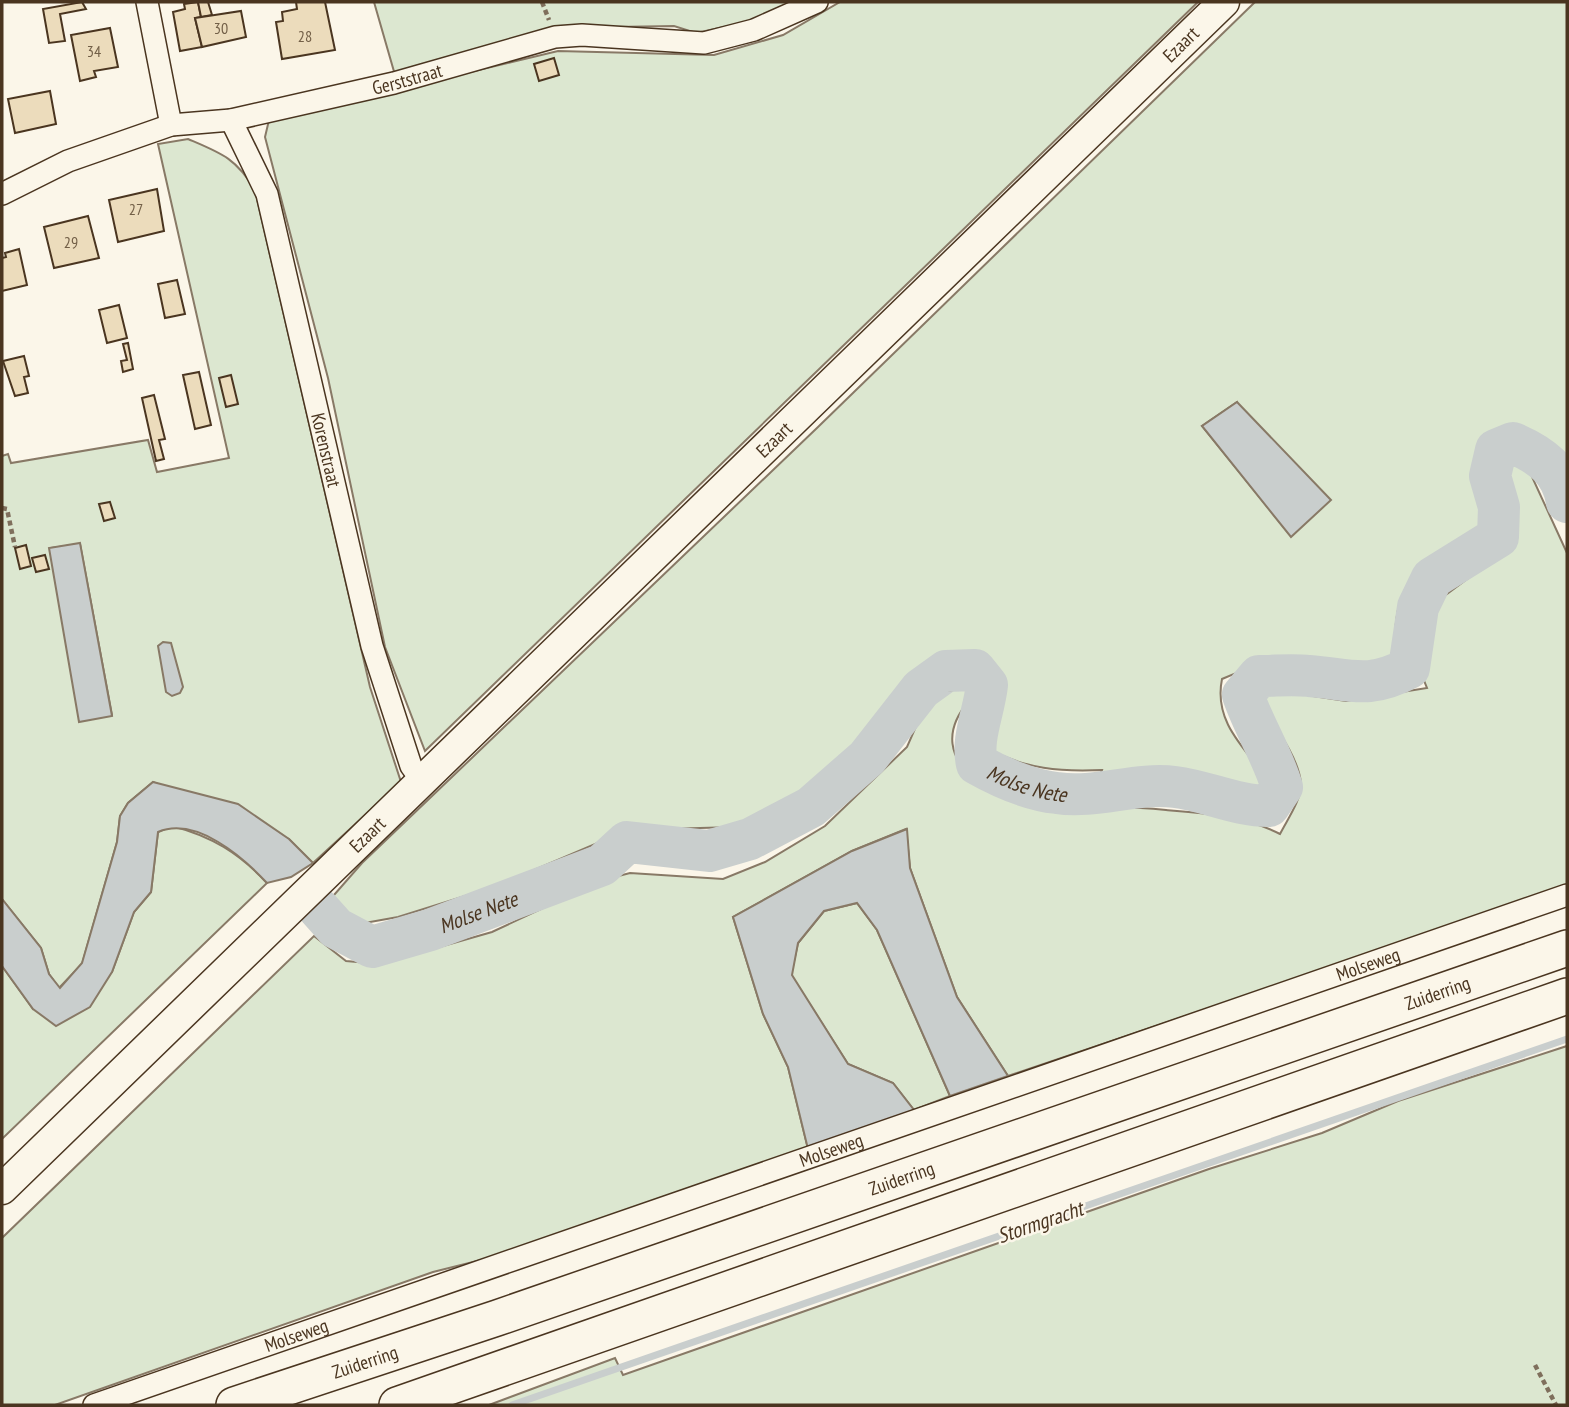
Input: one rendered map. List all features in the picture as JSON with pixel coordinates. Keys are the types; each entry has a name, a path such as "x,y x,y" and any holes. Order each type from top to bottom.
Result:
{"highway":[{"name":"Zuiderring","path":"234,1405 497,1318 1567,948"},
{"path":"397,1405 1567,996"}],"main road":[{"name":"Ezaart","path":"2,1189 1224,2"}],"street":[{"path":"147,2 171,125"},
{"name":"Gerststraat","path":"2,194 68,161 171,125 232,120 394,83 555,37 582,35 704,43 754,30 817,2"},
{"name":"Korenstraat","path":"232,120 267,194 372,646 411,766 422,781"},
{"name":"Molseweg","path":"94,1405 1567,895"}],"path":[{"path":"2,508 7,509 15,547"},
{"path":"1535,1365 1556,1405"}],"green space":[{"path":"374,2 796,2 752,21 696,33 674,26 552,28 395,75"},
{"path":"840,2 1198,2 425,751 385,647 328,378 265,137 269,120 558,51 714,55 783,35"},
{"path":"1255,2 1567,2 1567,479 1550,452 1533,436 1514,428 1499,432 1485,443 1485,528 1472,544 1432,565 1415,577 1407,587 1398,609 1387,667 1346,670 1264,667 1222,679 1220,693 1225,718 1237,740 1262,772 1259,790 1251,797 1243,796 1229,787 1193,779 1151,776 1099,779 1102,770 1044,768 1003,756 989,749 998,688 986,663 954,656 936,664 892,697 880,723 845,761 792,799 736,827 628,830 494,887 398,917 359,924 339,917 327,903 362,863 818,427","holes":["1237,402 1291,536 1202,426"]},
{"path":"188,139 210,148 234,163 255,190 370,687 401,782 313,863 289,839 153,782 128,803 120,816 117,842 82,964 59,988 49,974 41,948 2,899 2,456 8,454 11,463 148,440 157,472 229,458 158,144","holes":["80,544 112,716 50,548"]},
{"path":"1512,461 1528,468 1567,553 1567,887 1008,1076 957,997 910,868 906,829 852,851 733,917 763,1014 788,1067 808,1149 513,1252 433,1272 55,1405 2,1405 2,1238 314,936 346,961 380,964 492,932 603,880 630,873 723,879 765,862 825,826 907,747 921,715 946,692 968,686 969,701 955,723 953,744 959,762 973,778 1014,802 1058,812 1117,808 1195,812 1239,819 1280,834 1297,802 1301,783 1291,752 1261,705 1261,695 1280,691 1346,701 1427,688 1423,678 1426,617 1443,597 1506,550 1516,535 1515,510 1503,467"},
{"path":"172,826 224,847 267,883 2,1139 2,966 33,1009 112,972 134,912 151,892 158,832"},
{"path":"857,903 877,930 950,1096 914,1110 893,1083 848,1064 791,975 798,943 824,911"},
{"path":"1567,1046 1567,1405 489,1405 615,1358 623,1375 1209,1169 1322,1133 1398,1101"}],"shaded area":[{"path":"1237,402 1331,500 1291,537 1202,426"},
{"path":"80,543 112,716 79,722 49,548"},
{"path":"163,642 171,643 183,687 180,693 172,696 166,692 158,646"},
{"path":"153,782 238,804 289,839 313,863 291,877 267,883 232,851 203,834 173,829 158,832 151,892 134,912 112,972 90,1007 56,1026 33,1009 2,966 2,899 41,948 49,974 60,988 82,963 117,842 120,816 128,803"},
{"path":"907,829 910,868 957,997 1008,1076 950,1096 877,930 857,903 824,911 798,943 792,975 848,1064 893,1083 914,1110 808,1149 788,1067 763,1014 733,917 852,851"}],"building":[{"path":"82,2 86,9 60,14 65,41 49,43 43,9"},
{"path":"198,2 201,17 195,18 202,47 180,51 173,12 185,9 184,4"},
{"path":"198,2 208,2 212,15 201,17"},
{"path":"296,2 325,2 335,50 282,59 276,22 283,21 282,12 297,9"},
{"path":"241,11 246,37 202,47 195,18"},
{"path":"110,28 118,67 94,71 96,77 80,81 71,35"},
{"path":"554,58 559,75 539,81 534,64"},
{"path":"50,91 56,124 15,133 8,99"},
{"path":"157,189 164,231 118,242 109,200"},
{"path":"88,216 99,258 54,268 44,227"},
{"path":"19,249 27,285 2,291 2,258 6,257 5,253"},
{"path":"177,280 185,314 165,318 158,284"},
{"path":"119,305 127,338 107,343 99,310"},
{"path":"128,343 133,369 123,372 121,361 127,360 123,344"},
{"path":"24,356 29,376 24,377 28,393 15,396 3,361"},
{"path":"199,372 211,425 195,429 183,375"},
{"path":"231,375 238,404 226,407 219,378"},
{"path":"154,395 165,439 159,440 164,459 156,461 142,398"},
{"path":"110,502 115,518 104,521 99,504"},
{"path":"26,545 31,566 20,569 15,548"},
{"path":"45,555 49,569 36,572 32,558"}],"waterway":[{"name":"Molse Nete","path":"319,909 336,928 372,947 430,930 602,865 627,842 709,851 750,839 811,807 867,758 921,689 946,671 975,670 987,685 977,735 977,764 1005,778 1057,793 1086,794 1160,786 1187,789 1245,804 1269,806 1282,787 1243,695 1259,676 1303,675 1370,681 1395,675 1409,668 1418,607 1432,578 1498,537 1499,507 1490,476 1496,450 1513,443 1533,453 1555,472 1567,502"},
{"name":"Stormgracht","path":"512,1405 1567,1039"}]}
